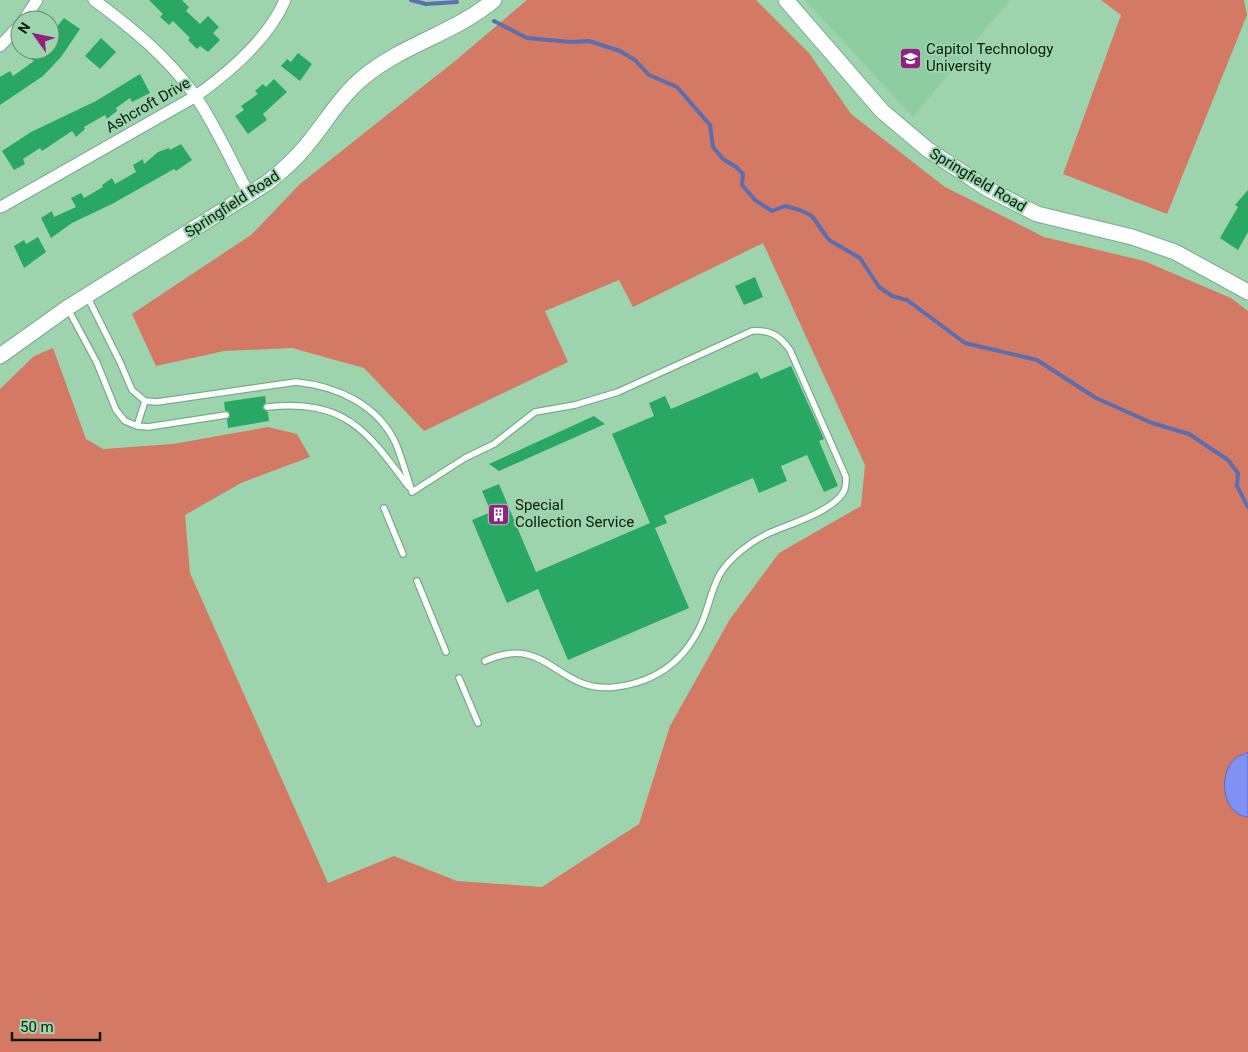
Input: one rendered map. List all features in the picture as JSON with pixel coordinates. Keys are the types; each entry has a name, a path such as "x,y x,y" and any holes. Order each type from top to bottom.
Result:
{"street":[{"path":"94,0 158,51 196,96 250,196"},
{"name":"Ashcroft Drive","path":"0,207 196,96 225,75 266,29 285,0"},
{"name":"Springfield Road","path":"0,356 87,295 250,196 297,157 339,102 364,76 407,49 463,23 494,0"},
{"name":"Springfield Road","path":"786,0 882,111 927,149 986,188 1037,214 1132,237 1175,252 1248,292"},
{"path":"0,46 10,36"}],"lane":[{"path":"87,295 132,390 146,401 157,402 296,382 318,384 358,401 382,424 395,443 412,492"},
{"path":"67,308 97,363 116,410 125,421 137,426 167,425 226,415"},
{"path":"412,492 465,458 494,444 535,412 575,405 618,392 752,331 762,330 781,338 790,350 846,476 845,490 831,506 758,538 721,573 692,643 676,662 662,672 637,683 613,687 591,686 571,680 535,656 520,652 500,655 485,661"},
{"path":"137,426 146,401"},
{"path":"267,408 292,405 318,408 352,422 378,445 412,492"},
{"path":"384,508 403,554"},
{"path":"418,581 446,652"},
{"path":"459,678 478,723"}],"shaded area":[{"path":"527,0 756,0 809,53 851,114 945,187 1044,237 1144,261 1231,298 1248,311 1248,752 1236,757 1243,817 1248,817 1248,1052 0,1052 0,389 34,356 53,348 86,439 103,449 173,444 268,427 297,434 310,457 241,483 185,515 190,573 328,883 394,856 457,881 542,887 639,824 670,726 730,619 779,553 861,506 865,465 763,243 633,307 619,280 545,311 568,362 424,431 364,368 292,348 224,351 156,366 132,314 251,235 300,184 455,61"},
{"name":"Capitol Technology University","path":"805,0 1010,0 913,117"},
{"path":"1101,0 1244,0 1247,15 1167,214 1063,174 1121,15"}],"water":[{"path":"1248,752 1248,817 1232,809 1227,801 1225,782 1226,772 1231,764 1237,757"}],"building":[{"path":"149,0 182,0 189,7 186,11 200,24 208,16 219,27 213,33 220,40 208,52 200,46 197,49 188,40 190,38 173,21 169,25 160,17 163,14"},
{"path":"64,18 80,29 60,58 60,23"},
{"path":"101,38 116,52 100,69 85,56"},
{"path":"298,53 312,64 300,81 281,66 287,59 291,62"},
{"path":"33,60 58,60 43,76 0,105 0,77 10,71 13,76 34,61"},
{"path":"140,74 150,93 132,102 130,98 116,108 117,111 107,119 105,115 84,127 85,129 76,137 72,131 42,151 40,148 23,159 25,164 14,170 2,151 31,132 96,101"},
{"path":"274,79 287,92 263,114 267,120 248,134 235,116 244,110 241,106 258,94 255,91 263,84 266,87"},
{"path":"181,144 192,160 176,171 174,169 112,204 72,223 51,238 41,218 52,211 54,217 76,207 71,198 81,193 84,198 103,187 102,185 112,178 115,184 136,172 133,165 143,159 144,164 158,152 169,148 170,150"},
{"path":"1248,190 1248,232 1238,250 1220,238 1238,207 1235,205"},
{"path":"38,237 46,252 24,268 14,246 24,240 26,244"},
{"path":"755,277 763,297 744,305 735,286"},
{"name":"Special Collection Service","path":"791,366 824,439 819,441 838,486 824,492 807,455 781,466 787,481 759,493 753,478 664,516 667,523 655,528 689,608 568,660 538,589 507,603 472,520 491,512 482,491 499,484 536,572 650,523 612,434 654,416 649,403 665,396 671,409 757,372 761,379"},
{"path":"265,396 266,402 262,408 268,412 269,421 228,428 227,420 230,414 225,410 224,402"},
{"path":"594,416 605,424 499,471 489,464"}],"waterway":[{"path":"411,0 426,4 457,2"},
{"path":"494,21 527,38 571,42 589,41 620,51 635,60 649,75 677,87 710,125 713,147 723,159 743,174 742,185 755,200 772,211 785,206 812,216 829,240 860,258 879,287 892,296 907,300 965,343 1037,360 1096,398 1152,423 1189,434 1228,460 1238,473 1237,486 1248,507"}],"place":[{"name":"Capitol Technology University","path":"910,58"},
{"name":"Special Collection Service","path":"499,514"}]}
